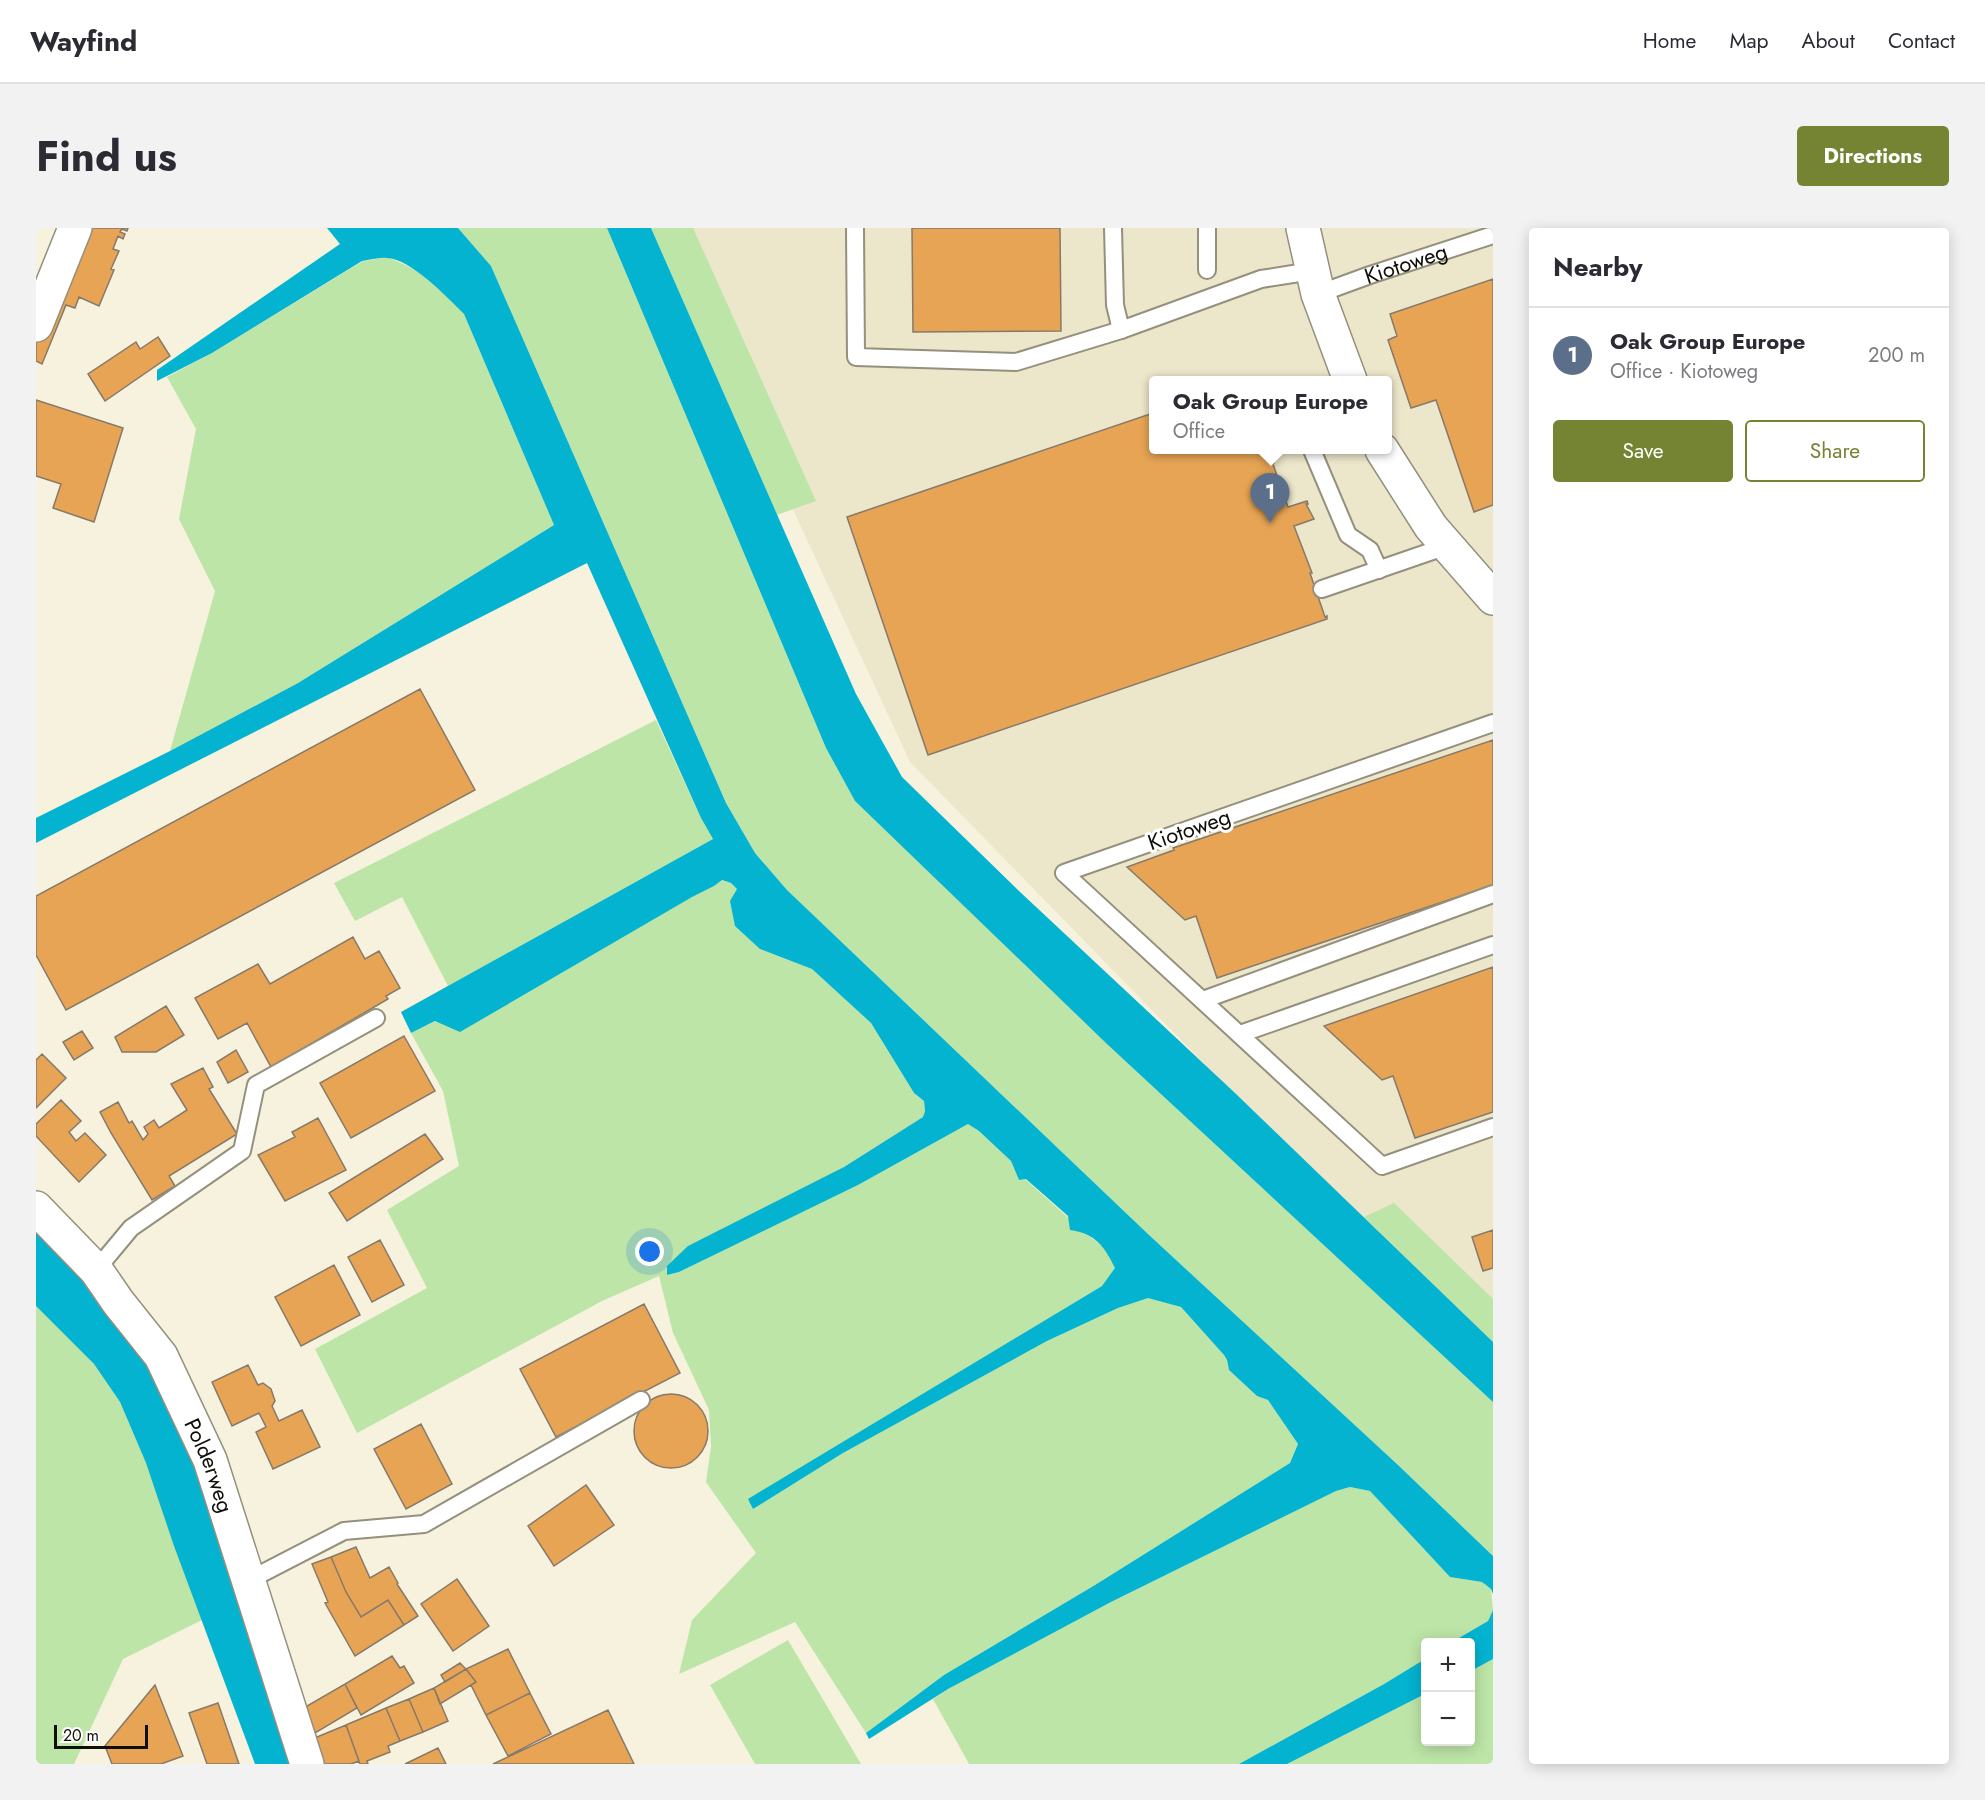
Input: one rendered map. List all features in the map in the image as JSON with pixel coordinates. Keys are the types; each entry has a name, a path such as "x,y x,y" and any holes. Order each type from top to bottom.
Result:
{"street":[{"path":"36,326 75,228"},
{"path":"1303,228 1315,282 1342,376"},
{"path":"1385,454 1431,527 1492,597"},
{"name":"Polderweg","path":"36,1208 96,1270 161,1356 210,1460 308,1764"}],"lane":[{"name":"Kiotoweg","path":"855,228 856,357 1016,362 1121,330 1261,279 1315,282 1370,275 1493,235"},
{"path":"1113,228 1114,305 1121,330"},
{"path":"1206,228 1207,270"},
{"path":"1314,454 1348,535 1370,550 1379,570"},
{"path":"1322,589 1447,546"},
{"name":"Kiotoweg","path":"1493,723 1064,873 1382,1166 1493,1127"},
{"path":"1203,1000 1493,894"},
{"path":"1240,1034 1493,945"},
{"path":"96,1270 131,1228 242,1151 256,1086 376,1018"},
{"path":"249,1580 344,1531 424,1524 641,1400"}],"shaded area":[{"path":"678,228 1493,228 1493,1360 910,762 693,294"}],"green space":[{"path":"458,228 607,228 826,748 855,801 1108,1045 1493,1402 1493,1556 1149,1235 787,890 755,853 726,803 491,266"},
{"path":"651,228 693,228 816,501 777,515"},
{"path":"388,257 416,270 444,293 464,314 554,525 298,683 170,751 215,591 179,519 196,429 167,377 212,353 363,261"},
{"path":"656,720 713,839 448,986 402,897 355,921 334,883"},
{"path":"721,880 731,883 737,889 760,949 812,969 871,1023 914,1093 924,1101 925,1111 923,1117 667,1275 679,1272 858,1185 968,1124 979,1131 1011,1161 1019,1180 1025,1179 1105,1248 1116,1269 1102,1286 749,1499 753,1509 843,1453 1047,1341 1118,1308 1148,1297 1181,1307 1224,1355 1229,1370 1257,1396 1268,1400 1298,1444 1290,1463 1095,1585 944,1675 866,1733 795,1622 679,1674 692,1620 756,1553 706,1482 711,1447 709,1410 673,1333 659,1276 602,1301 357,1433 315,1349 427,1288 387,1210 459,1166 443,1091 411,1033 714,886"},
{"path":"1394,1203 1493,1299 1493,1342 1364,1217"},
{"path":"36,1306 94,1364 120,1402 146,1463 202,1620 123,1659 74,1764 36,1764"},
{"path":"1350,1487 1370,1491 1450,1577 1482,1582 1491,1589 1493,1610 1488,1621 1459,1638 1421,1638 1421,1661 1239,1764 969,1764 933,1699 1111,1602 1336,1491"},
{"path":"788,1640 861,1764 755,1764 710,1685"},
{"path":"1493,1659 1493,1764 1287,1764 1421,1696 1421,1746 1475,1746 1475,1669"}],"water":[{"path":"327,228 458,228 491,266 726,803 755,853 787,890 1149,1235 1493,1556 1493,1594 1491,1589 1482,1582 1450,1577 1370,1491 1350,1487 1336,1491 1111,1602 948,1689 869,1739 866,1733 944,1675 1095,1585 1290,1463 1298,1444 1268,1400 1257,1396 1229,1370 1224,1355 1181,1307 1148,1298 1118,1308 1047,1341 843,1453 753,1509 748,1499 1102,1286 1115,1268 1098,1242 1086,1234 1070,1230 1068,1216 1026,1179 1019,1180 1011,1161 979,1131 968,1124 858,1185 679,1272 667,1275 667,1266 688,1246 844,1167 923,1117 925,1111 924,1101 914,1093 871,1023 812,969 760,949 735,926 730,901 737,889 731,883 722,880 460,1032 435,1021 411,1033 401,1012 713,839 701,818 587,563 36,843 36,818 170,751 298,683 554,525 464,314 428,280 397,260 378,258 362,261 212,353 157,381 157,370 340,244"},
{"path":"607,228 651,228 856,694 902,777 1493,1342 1493,1402 1108,1045 855,801 826,748"},
{"path":"36,1223 136,1341 196,1450 293,1764 255,1764 174,1546 146,1463 120,1402 94,1364 36,1306"},
{"path":"1493,1610 1493,1659 1475,1669 1475,1638 1459,1638 1488,1621"},
{"path":"1421,1661 1421,1696 1287,1764 1239,1764"}],"building":[{"path":"83,228 128,228 127,231 122,229 120,232 125,234 123,239 118,236 113,249 119,251 99,306 79,297 75,308 66,305 42,364 36,361 36,337"},
{"path":"912,228 1060,228 1061,331 913,332"},
{"path":"1493,279 1493,505 1474,512 1436,400 1411,408 1388,340 1397,336 1390,314"},
{"path":"158,337 170,356 105,401 88,374 136,342 140,349"},
{"path":"36,400 123,428 94,522 53,508 61,484 36,476"},
{"path":"1149,414 1149,454 1270,454 1288,507 1307,501 1308,504 1306,504 1314,519 1294,526 1327,619 928,755 847,517"},
{"path":"420,689 475,790 66,1010 36,955 36,896"},
{"path":"1493,740 1493,885 1217,978 1196,916 1185,920 1127,867 1174,850 1173,848"},
{"path":"353,937 365,959 379,951 400,988 386,996 388,999 271,1067 247,1023 218,1039 195,998 258,964 270,984"},
{"path":"1493,967 1493,1112 1415,1138 1393,1076 1382,1080 1324,1026"},
{"path":"166,1006 184,1035 156,1052 122,1052 115,1037"},
{"path":"82,1031 93,1048 74,1060 63,1042"},
{"path":"404,1036 435,1091 351,1138 320,1083"},
{"path":"236,1050 248,1072 228,1083 217,1062"},
{"path":"42,1054 66,1078 36,1108 36,1060"},
{"path":"203,1068 213,1087 209,1089 237,1134 169,1176 175,1186 152,1200 100,1112 118,1102 129,1123 132,1121 143,1140 148,1134 144,1127 154,1120 159,1128 187,1110 171,1084"},
{"path":"61,1100 81,1121 69,1132 76,1141 85,1133 106,1155 79,1182 36,1136 36,1124"},
{"path":"318,1118 346,1170 285,1201 258,1155 295,1137 292,1132"},
{"path":"425,1134 443,1159 347,1221 329,1193"},
{"path":"1493,1230 1493,1268 1483,1271 1472,1237"},
{"path":"380,1240 404,1285 372,1302 348,1257"},
{"path":"334,1265 360,1315 301,1346 275,1297"},
{"path":"644,1304 680,1373 556,1437 520,1369"},
{"path":"248,1365 258,1385 263,1383 271,1389 275,1401 272,1406 279,1421 302,1410 320,1447 273,1469 256,1432 266,1427 259,1413 232,1426 212,1382"},
{"path":"664,1394 678,1394 692,1400 702,1410 708,1424 706,1445 692,1462 678,1468 664,1468 650,1462 640,1452 634,1438 634,1424 640,1410 650,1400"},
{"path":"421,1424 452,1484 406,1509 374,1449"},
{"path":"586,1485 614,1525 554,1566 528,1526"},
{"path":"356,1547 370,1578 389,1567 418,1616 404,1625 388,1600 361,1617 346,1592 331,1557"},
{"path":"331,1557 346,1592 361,1617 388,1600 404,1625 355,1656 325,1603 328,1602 312,1564"},
{"path":"457,1579 489,1626 453,1651 421,1604"},
{"path":"508,1649 530,1693 486,1715 471,1685 476,1682 466,1669"},
{"path":"392,1656 400,1668 404,1666 414,1683 361,1715 345,1684"},
{"path":"460,1663 466,1669 445,1682 441,1675"},
{"path":"466,1669 476,1682 440,1704 434,1688"},
{"path":"345,1684 357,1708 310,1736 300,1710"},
{"path":"155,1685 183,1756 161,1764 112,1764 105,1746"},
{"path":"434,1688 448,1721 423,1732 409,1699"},
{"path":"530,1693 551,1734 508,1756 486,1715"},
{"path":"409,1699 423,1732 400,1741 386,1708"},
{"path":"218,1703 239,1764 207,1764 189,1713"},
{"path":"386,1708 400,1741 388,1746 390,1752 367,1761 368,1764 360,1764 346,1725"},
{"path":"608,1710 634,1764 493,1764"},
{"path":"346,1725 359,1761 351,1764 313,1764 305,1742"},
{"path":"438,1748 446,1764 405,1764"}],"place":[{"name":"Oak Group Europe","path":"1270,523"}]}
